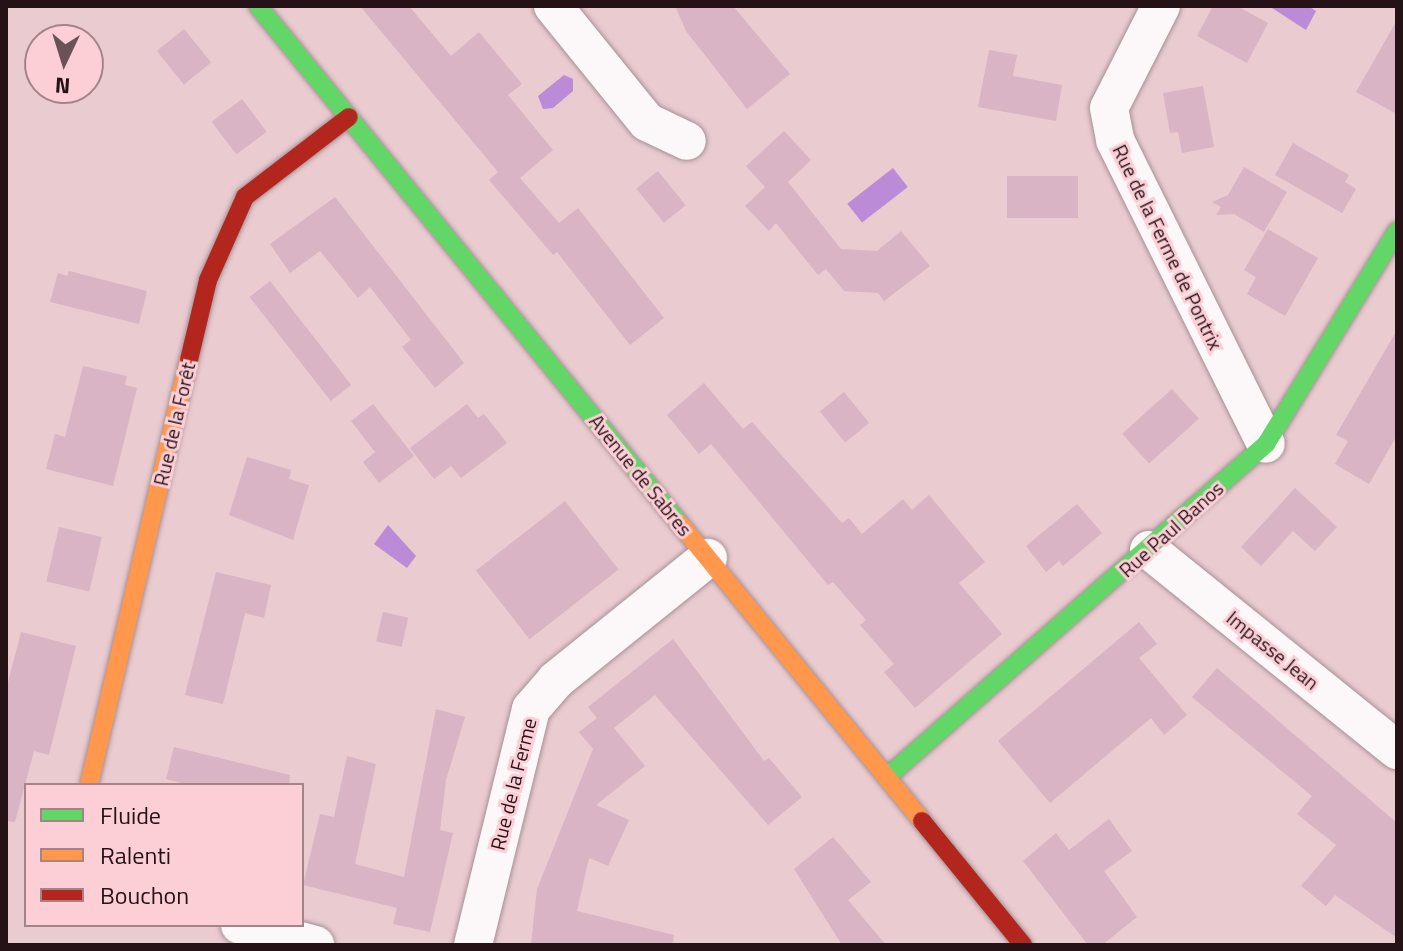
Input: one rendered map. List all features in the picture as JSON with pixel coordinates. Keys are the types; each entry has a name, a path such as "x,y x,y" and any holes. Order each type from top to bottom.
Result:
{"street":[{"name":"Avenue de Sabres","path":"258,6 1023,945"},
{"path":"553,6 647,122 687,141"},
{"name":"Rue de la Ferme de Pontrix","path":"1161,6 1109,108 1115,140 1266,444"},
{"name":"Rue de la Forêt","path":"89,783 208,280 245,197 349,117"},
{"name":"Rue Paul Banos","path":"887,777 1149,550 1266,444 1397,231"},
{"name":"Impasse Jean","path":"1149,550 1397,750"},
{"name":"Rue de la Ferme","path":"473,945 531,709 556,680 708,558"},
{"path":"248,927 315,945"}],"shaded area":[{"path":"1269,6 1308,6 1316,11 1306,30"},
{"path":"564,75 573,79 573,91 553,108 543,109 538,96"},
{"path":"893,168 908,187 862,223 847,204"},
{"path":"388,525 416,556 407,568 374,544"}],"building":[{"path":"360,6 409,6 451,56 479,32 522,84 508,95 553,150 520,178 559,223 578,208 664,318 630,345 557,252 553,255 489,180 498,172"},
{"path":"675,6 733,6 790,74 747,109 686,31"},
{"path":"1213,6 1237,6 1268,23 1247,63 1197,36"},
{"path":"1397,20 1397,114 1356,92"},
{"path":"184,29 211,62 184,84 157,51"},
{"path":"989,50 1017,55 1013,76 1062,85 1056,121 978,107"},
{"path":"1203,86 1214,147 1182,153 1178,132 1170,133 1163,93"},
{"path":"242,99 267,132 236,155 212,122"},
{"path":"784,131 811,160 788,182 841,249 877,251 901,231 930,266 884,301 878,293 844,291 826,269 818,275 776,223 769,231 745,206 765,187 746,166"},
{"path":"1293,143 1349,175 1345,182 1356,189 1342,213 1275,175"},
{"path":"1244,167 1287,192 1264,232 1234,214 1216,215 1221,207 1212,202 1228,195"},
{"path":"658,171 686,205 664,223 636,189"},
{"path":"1007,176 1078,176 1078,218 1007,218"},
{"path":"335,197 464,363 435,388 402,347 411,340 370,287 358,298 320,251 290,273 270,244"},
{"path":"1268,229 1318,258 1285,316 1247,294 1256,277 1244,270"},
{"path":"69,271 147,291 139,324 50,302 58,273 67,276"},
{"path":"270,281 351,385 331,401 250,297"},
{"path":"1397,330 1397,435 1369,484 1335,464 1348,441 1336,435"},
{"path":"83,366 127,376 125,385 137,388 113,486 46,469 55,434 65,437"},
{"path":"704,383 743,429 752,422 842,523 849,518 862,534 903,499 912,510 929,495 985,562 959,583 1002,634 915,708 884,672 894,664 860,625 866,620 833,582 828,585 711,444 699,454 667,415"},
{"path":"1172,389 1199,419 1149,464 1122,434"},
{"path":"844,392 869,423 845,443 820,412"},
{"path":"373,404 414,456 379,483 363,462 375,452 351,421"},
{"path":"467,404 478,418 484,414 507,443 461,478 451,466 434,479 410,448"},
{"path":"247,457 291,470 289,479 309,485 293,540 229,515"},
{"path":"1295,488 1337,527 1315,551 1293,531 1261,566 1241,547"},
{"path":"565,501 619,570 530,639 476,571"},
{"path":"1077,504 1102,533 1063,566 1059,561 1046,572 1026,546"},
{"path":"59,527 102,537 89,591 46,582"},
{"path":"216,572 271,585 264,618 245,613 223,704 185,695"},
{"path":"383,612 408,618 402,647 376,641"},
{"path":"1139,622 1157,644 1139,658 1187,715 1164,735 1151,718 1050,803 998,741"},
{"path":"21,632 76,646 49,755 34,751 15,822 6,821 6,690"},
{"path":"673,639 764,761 769,758 802,797 768,825 655,695 614,728 645,766 596,805 629,820 608,866 589,858 577,911 674,935 672,945 531,945 537,889 593,749 579,732 597,718 588,707"},
{"path":"1217,668 1397,823 1397,938 1335,895 1326,906 1301,886 1336,845 1297,814 1312,796 1192,697"},
{"path":"436,709 465,717 446,780 440,830 453,833 430,932 393,924 397,908 304,885 320,814 334,817 347,756 376,764 355,864 404,877"},
{"path":"174,747 290,775 289,783 182,783 166,779"},
{"path":"1109,819 1132,851 1104,871 1137,917 1102,945 1088,945 1023,861 1056,833 1069,850"},
{"path":"833,837 871,882 848,900 886,945 842,945 794,869"}],"traffic: fast":[{"path":"258,6 680,524"},
{"path":"887,777 1266,444 1397,231"}],"traffic: slow":[{"path":"89,783 189,360"},
{"path":"680,524 922,821"}],"traffic: jam":[{"path":"189,360 208,280 245,197 349,117"},
{"path":"922,821 1023,945"}]}
